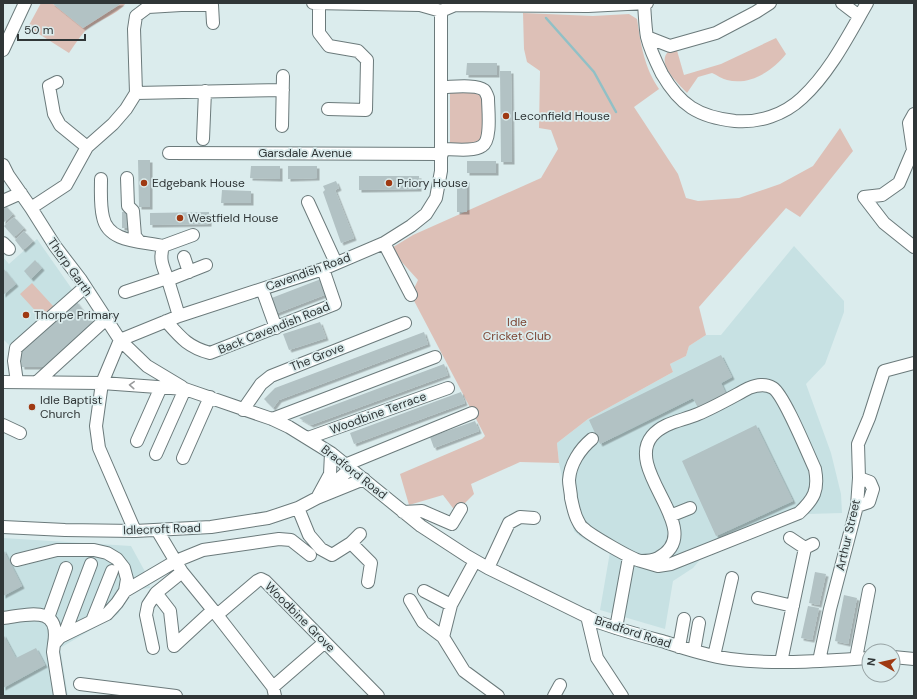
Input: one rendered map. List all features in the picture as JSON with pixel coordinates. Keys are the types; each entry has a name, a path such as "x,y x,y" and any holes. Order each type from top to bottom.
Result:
{"street":[{"path":"3,50 25,3"},
{"path":"328,109 366,110 367,60 358,51 329,46 319,33 316,3 420,5 441,11 455,5 588,5 646,3 647,37 655,61 672,91 687,105 707,116 746,122 766,118 784,111 801,98 820,77 848,38 867,3"},
{"path":"647,37 670,46 716,33 770,3"},
{"path":"842,3 859,16"},
{"path":"31,208 66,185 87,147 113,124 126,109 136,93 134,29 136,16 148,7 212,5 213,23"},
{"name":"Cavendish Road","path":"120,340 179,316 323,269 384,243 411,226 426,214 436,198 441,171 441,11"},
{"path":"282,126 283,76"},
{"path":"49,83 54,114 60,125 87,147"},
{"path":"442,87 473,87 483,89 488,98 488,135 486,143 482,147 442,152"},
{"path":"136,93 283,90"},
{"path":"203,139 205,91"},
{"path":"914,114 909,124 913,150 899,183 882,195 864,197 884,223 914,247"},
{"name":"Garsdale Avenue","path":"169,153 442,152"},
{"name":"Thorp Garth","path":"3,165 55,246 85,287 120,340 146,366 185,389"},
{"path":"127,178 128,206 133,211 135,236 139,241"},
{"path":"101,179 103,217 106,225 113,234 125,239 163,246 193,235"},
{"path":"3,201 21,193"},
{"path":"308,202 336,263"},
{"path":"384,243 411,295"},
{"path":"163,246 161,255 162,264 179,316"},
{"path":"184,257 189,272"},
{"path":"125,292 168,279 206,265"},
{"name":"Back Cavendish Road","path":"166,321 184,341 198,350 210,354 335,304 323,269"},
{"path":"17,382 14,361 16,348 85,287"},
{"path":"262,289 276,328"},
{"path":"37,382 106,319"},
{"name":"The Grove","path":"243,410 261,384 271,376 405,323"},
{"path":"120,340 102,383 96,426 99,448 135,531"},
{"path":"272,420 435,357"},
{"name":"Arthur Street","path":"819,661 830,609 857,506 859,478 858,444 869,418 884,371 914,363"},
{"name":"Bradford Road","path":"3,382 102,383 161,387 185,389 210,397 272,420 308,438 331,453 426,529 475,561 587,616 616,628 694,651 714,656 738,659 780,662 861,658"},
{"path":"592,439 583,447 571,470 569,481 573,509 577,520 583,529 629,557 641,561 658,566 671,564 799,513 808,505 815,492 817,482 815,469 783,400 774,388 758,385 749,388 697,414 678,420 659,429 651,438 646,450 646,462 674,524 675,535 672,546 666,553 656,559 641,561"},
{"path":"137,441 161,387"},
{"name":"Woodbine Terrace","path":"308,438 448,388"},
{"path":"156,454 185,389"},
{"path":"182,458 210,397"},
{"name":"Idlecroft Road","path":"317,498 348,467 472,413"},
{"path":"4,428 20,433"},
{"path":"317,498 330,474 331,453"},
{"name":"Idlecroft Road","path":"3,526 65,530 135,531 211,527 268,518 298,508 317,498 364,479"},
{"path":"298,508 309,535 321,549 332,555 351,543 360,534"},
{"path":"670,516 690,508"},
{"path":"403,512 422,511 452,524 462,509"},
{"path":"488,568 509,523 520,518 534,518"},
{"path":"157,530 182,572 215,612 274,692 325,642"},
{"path":"780,662 809,546 790,538"},
{"path":"125,591 176,561 203,550 279,540 291,540 310,555"},
{"path":"351,543 371,563 368,582"},
{"path":"17,560 56,550 94,550 107,553 117,559 124,568 127,579 125,591 117,603 106,614 60,637 54,644"},
{"path":"616,628 629,557"},
{"path":"443,637 451,605 475,561"},
{"path":"64,635 91,564"},
{"path":"48,618 66,568"},
{"path":"92,621 112,571"},
{"path":"153,648 146,614 148,605 156,593 182,572"},
{"path":"714,656 732,578"},
{"name":"Woodbine Grove","path":"156,593 170,611 174,646 215,612 257,581 265,581 378,696"},
{"path":"856,658 869,590"},
{"path":"424,592 451,605"},
{"path":"758,598 793,606"},
{"path":"410,600 423,622 443,637 464,672 498,696"},
{"path":"3,618 35,614 43,615 55,626 56,633 53,652 60,696"},
{"path":"587,616 597,658 622,696"},
{"name":"Bradford Road","path":"679,646 684,619"},
{"path":"694,651 698,623"},
{"path":"901,658 914,659"},
{"path":"80,684 117,692 176,696"}],"shaded area":[{"name":"Thorpe Primary","path":"37,239 74,292 12,348 3,339 3,257 9,264"},
{"path":"794,246 844,301 844,312 825,364 806,384 831,453 841,494 842,513 808,514 704,555 693,568 673,581 665,629 600,610 610,552 582,538 574,531 559,463 557,443 588,419 673,372 670,364 686,356 689,346 706,335 721,335"},
{"path":"3,538 131,546 148,577 150,588 133,590 118,614 60,648 68,696 3,696"}],"green space":[{"path":"41,3 52,3 83,28 122,3 126,3 118,11 86,30 69,53 28,27"},
{"name":"Idle Cricket Club","path":"523,13 593,16 629,14 637,19 647,64 659,89 634,107 678,174 686,198 698,201 739,198 780,184 813,166 840,128 853,151 800,217 786,208 699,307 706,335 689,346 686,356 670,364 673,372 588,419 557,443 559,463 520,462 471,484 474,494 456,512 443,495 409,505 400,474 482,439 485,436 411,295 418,280 390,249 413,235 541,178 558,149 551,130 539,128 540,71 527,62 524,49"},
{"path":"776,38 786,54 774,66 760,76 744,81 723,79 712,73 698,77 687,93 670,74 665,62 665,57 668,52 676,47 684,75 721,64"},
{"path":"450,91 475,92 483,95 484,124 480,141 476,143 450,144"},
{"path":"32,283 54,307 42,318 20,294"}],"building":[{"path":"52,3 122,3 83,28"},
{"path":"467,63 497,63 497,75 466,75"},
{"name":"Leconfield House","path":"500,71 511,71 512,162 501,162"},
{"name":"Edgebank House","path":"138,160 150,160 150,207 139,207"},
{"path":"467,161 496,161 496,173 467,173"},
{"path":"251,166 280,166 280,179 250,178"},
{"path":"288,166 317,166 317,178 288,179"},
{"name":"Priory House","path":"359,176 419,176 419,189 359,190"},
{"path":"457,180 467,180 467,212 457,212"},
{"path":"336,181 339,188 335,190 354,238 341,243 323,192 325,190 323,186"},
{"path":"222,190 251,191 251,203 221,203"},
{"path":"4,204 13,214 3,223 3,205"},
{"path":"122,212 130,212 130,228 122,228"},
{"name":"Westfield House","path":"209,212 209,224 150,225 150,213"},
{"path":"14,217 24,228 14,237 4,226"},
{"path":"24,231 33,241 23,250 15,240"},
{"path":"35,260 42,268 31,279 24,271"},
{"path":"3,268 16,284 3,295"},
{"path":"321,279 327,294 275,314 269,299"},
{"path":"76,301 92,322 43,367 22,367 20,353"},
{"path":"320,322 326,338 289,350 283,334"},
{"path":"424,332 428,344 279,400 273,408 264,399 275,388"},
{"path":"721,355 732,377 721,383 726,394 698,408 693,398 600,444 589,420"},
{"path":"444,364 448,375 311,425 299,418"},
{"path":"461,392 465,403 354,444 350,433"},
{"path":"475,421 479,431 434,448 430,437"},
{"path":"756,425 793,501 716,536 682,461"},
{"path":"3,549 22,586 3,596"},
{"path":"815,572 826,574 819,605 809,603"},
{"path":"844,595 857,598 848,644 835,641"},
{"path":"808,606 819,608 812,640 801,638"},
{"path":"3,634 16,658 36,648 45,665 3,688"}],"waterway":[{"path":"546,18 594,72 616,112"}],"place":[{"name":"Leconfield House","path":"506,116"},
{"name":"Edgebank House","path":"144,183"},
{"name":"Priory House","path":"389,183"},
{"name":"Westfield House","path":"180,218"},
{"name":"Thorpe Primary","path":"26,315"},
{"name":"Idle Baptist Church","path":"32,407"}]}
